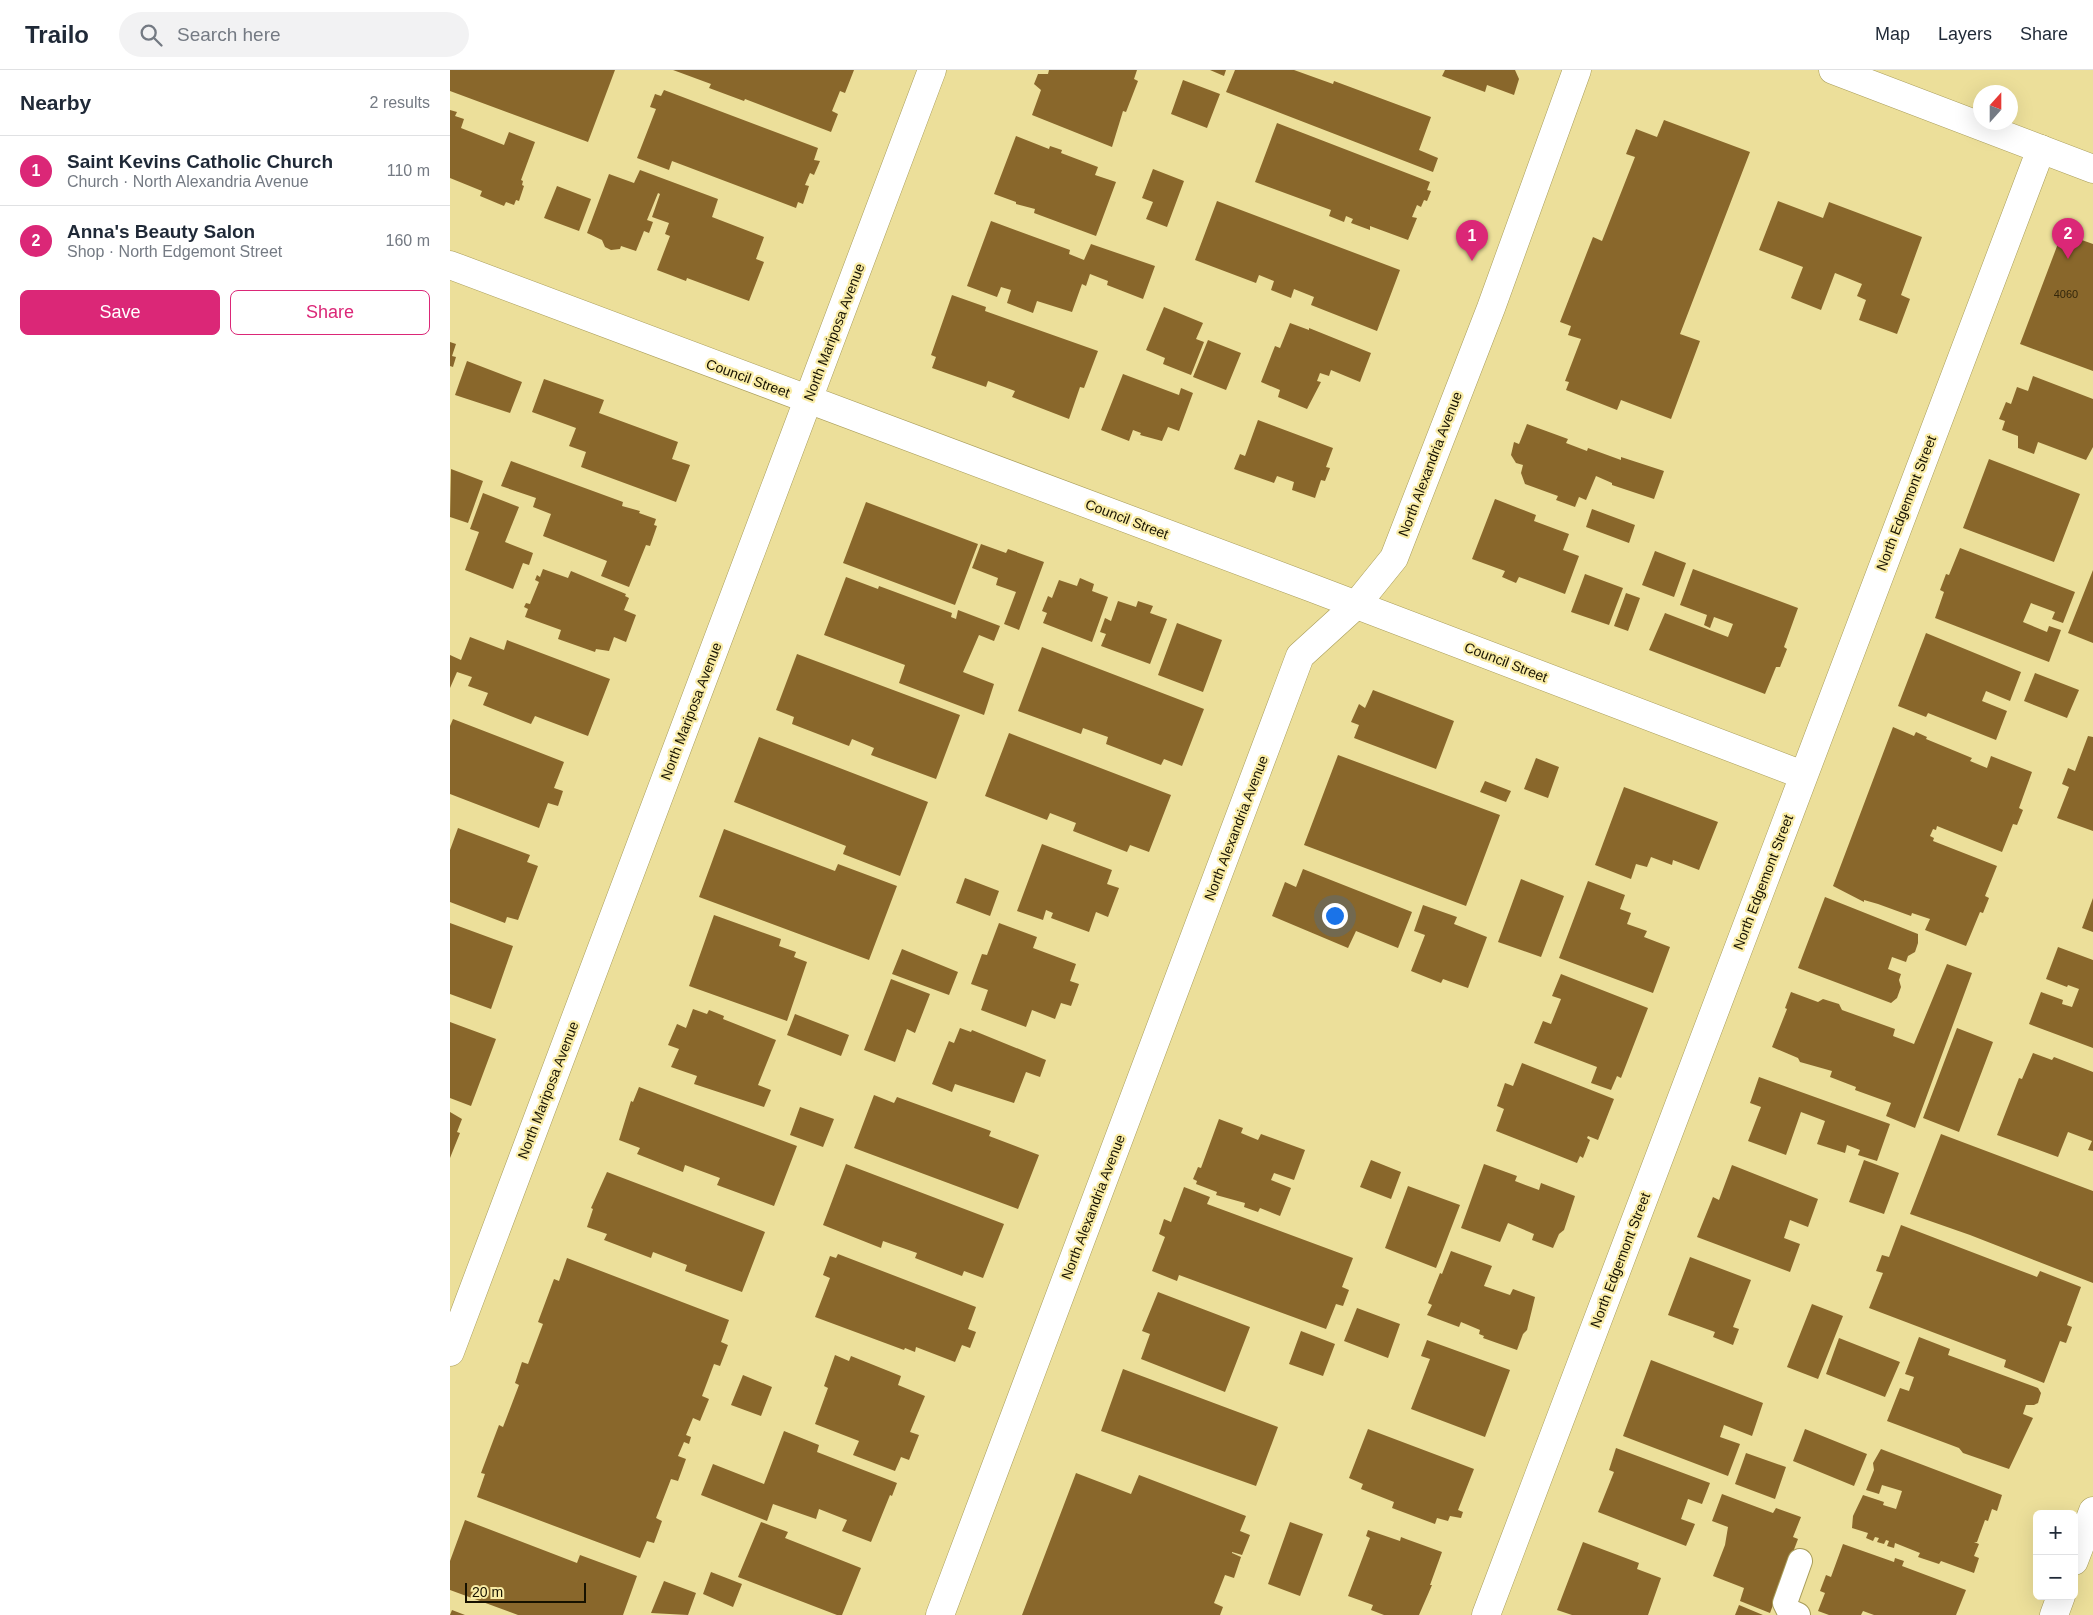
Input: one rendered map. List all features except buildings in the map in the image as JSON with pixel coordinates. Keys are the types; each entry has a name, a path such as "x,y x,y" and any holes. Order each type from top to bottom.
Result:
{"street":[{"name":"North Mariposa Avenue","path":"450,1352 932,70"},
{"name":"North Alexandria Avenue","path":"940,1615 1300,656 1356,605 1394,558 1491,308 1577,70"},
{"path":"1833,70 2093,169"},
{"name":"North Edgemont Street","path":"1486,1615 2041,149"},
{"name":"Council Street","path":"450,266 1356,605 1803,775"},
{"path":"2076,1555 2093,1511"},
{"path":"2054,1615 2060,1600"}],"lane":[{"path":"1798,1615 1789,1611 1785,1603 1800,1561"}],"place":[{"name":"Anna's Beauty Salon","path":"2068,259"},
{"name":"Saint Kevins Catholic Church","path":"1472,261"}]}
